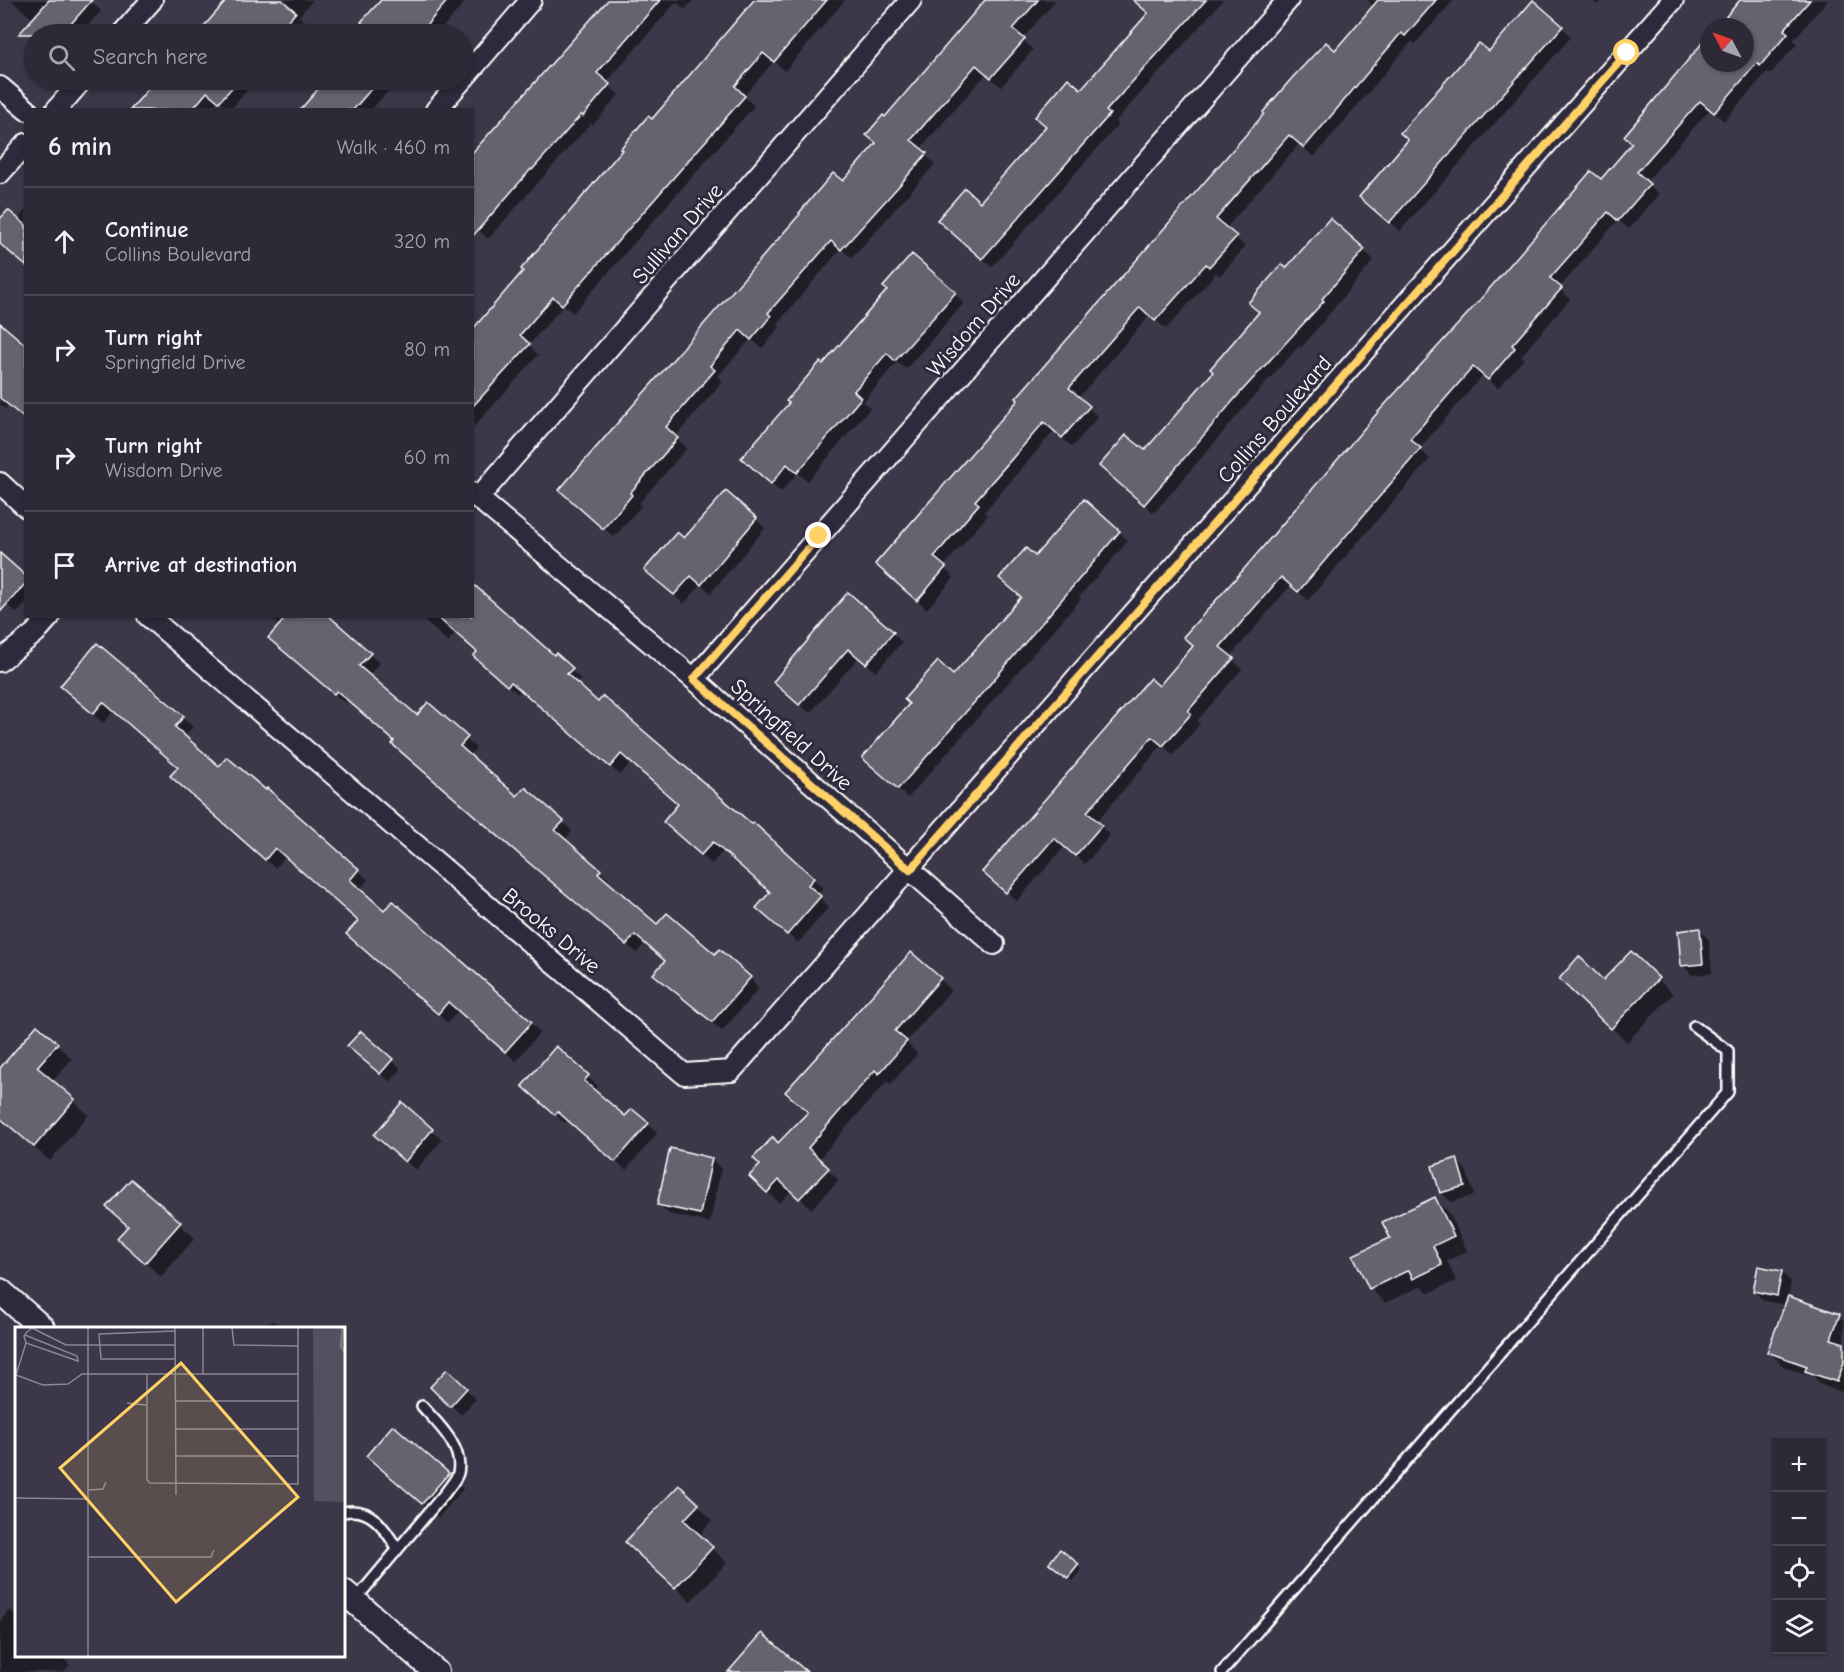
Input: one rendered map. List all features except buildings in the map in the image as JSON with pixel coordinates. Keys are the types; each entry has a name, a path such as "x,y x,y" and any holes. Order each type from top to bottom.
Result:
{"street":[{"path":"131,24 152,0"},
{"path":"474,66 531,0"},
{"name":"Sullivan Drive","path":"475,495 912,0"},
{"name":"Wisdom Drive","path":"694,679 1288,0"},
{"name":"Collins Boulevard","path":"910,870 1673,0"},
{"path":"0,87 25,108"},
{"path":"58,108 73,90"},
{"path":"438,108 453,90"},
{"path":"0,173 24,146"},
{"path":"0,483 24,505"},
{"name":"Springfield Drive","path":"475,495 694,679 994,944"},
{"path":"0,662 35,633 48,618"},
{"name":"Brooks Drive","path":"150,618 684,1074 732,1071 910,870"},
{"path":"0,1291 40,1327"},
{"path":"349,1597 430,1670"}],"lane":[{"path":"1222,1672 1728,1092 1728,1051 1694,1026"},
{"path":"349,1597 397,1549 458,1475 459,1460 452,1444 422,1406"},
{"path":"345,1512 362,1511 375,1517 389,1534 397,1549"}],"route":[{"path":"819,536 694,679 910,870 1627,53"}]}
